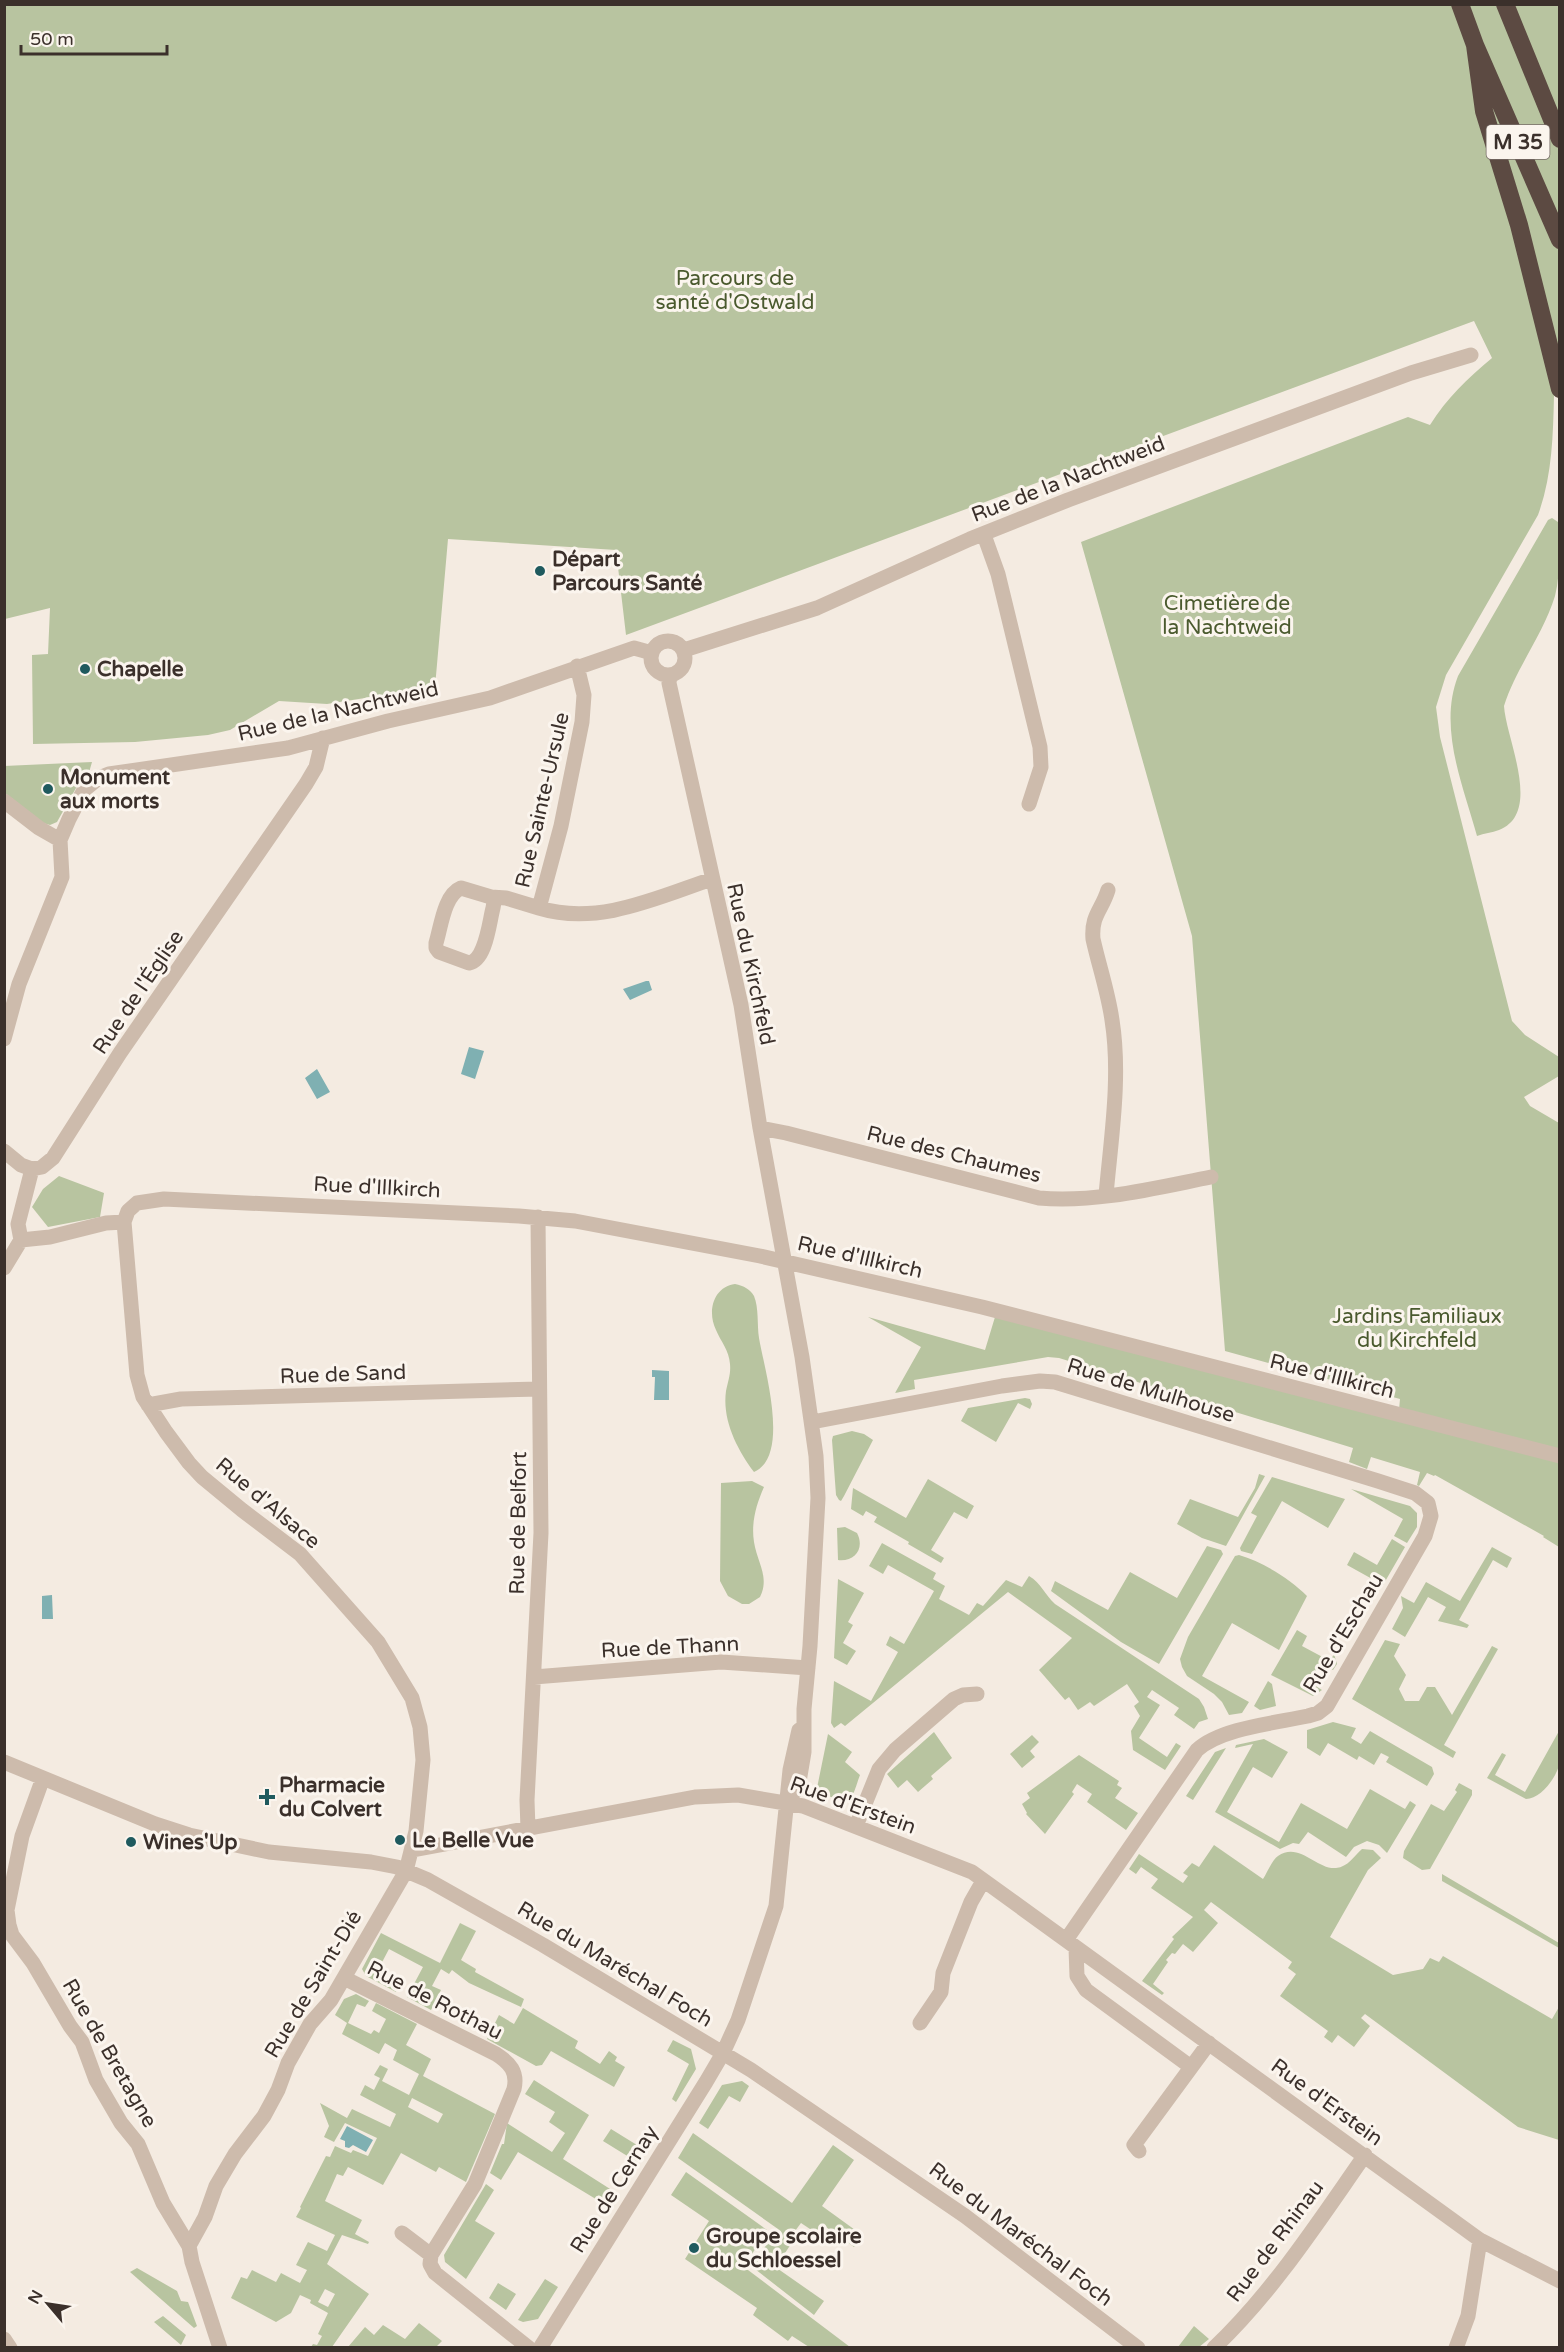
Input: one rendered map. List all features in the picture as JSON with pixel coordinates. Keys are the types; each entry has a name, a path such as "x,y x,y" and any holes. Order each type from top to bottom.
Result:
{"highway":[{"name":"M 35","path":"1460,4 1475,45 1560,240"},
{"name":"M 35","path":"1505,4 1560,139"},
{"path":"1475,45 1484,111 1519,225 1560,389"}],"street":[{"name":"Rue de la Nachtweid","path":"684,650 817,608 1068,500 1405,375 1471,355"},
{"path":"984,535 998,574 1040,747 1041,767 1029,804"},
{"path":"667,641 679,645 684,650 685,663 676,673 670,675 658,671 651,660 655,647 667,641"},
{"name":"Rue de la Nachtweid","path":"60,840 84,790 108,774 265,752 490,698 634,648 652,653"},
{"name":"Rue Sainte-Ursule","path":"539,908 561,826 582,722 584,695 577,666"},
{"name":"Rue du Kirchfeld","path":"670,675 669,683 741,1005 760,1128 785,1262"},
{"name":"Rue de l'Église","path":"32,1169 42,1167 53,1158 120,1053 306,784 316,766 323,738"},
{"path":"4,801 39,828 60,840 62,878 19,984 4,1040"},
{"name":"Rue Sainte-Ursule","path":"491,897 494,902 493,908 483,950 478,960 469,963 439,952 436,943 450,896 461,888 491,897 506,898 563,915 601,914 712,879"},
{"path":"1106,1195 1115,1044 1112,1018 1092,926 1094,915 1108,890"},
{"name":"Rue des Chaumes","path":"760,1128 1039,1198 1066,1199 1136,1192 1211,1177"},
{"path":"4,1151 21,1165 32,1169 18,1224 21,1240 4,1268"},
{"name":"Rue d'Illkirch","path":"124,1222 128,1211 137,1203 164,1198 538,1217 592,1224 785,1262 1009,1313 1560,1456"},
{"name":"Rue de Belfort","path":"528,1829 527,1800 541,1533 538,1217"},
{"path":"21,1240 50,1237 106,1223 124,1222"},
{"name":"Rue d'Alsace","path":"124,1222 137,1375 139,1387 148,1406 202,1477 300,1554 387,1653 412,1698 420,1727 423,1775 412,1850 406,1870"},
{"path":"723,2053 738,2020 776,1906 792,1756 804,1709 808,1668 818,1490 812,1422 785,1262"},
{"name":"Rue de Mulhouse","path":"812,1422 1002,1386 1040,1381 1055,1382 1415,1493 1428,1503 1430,1510"},
{"name":"Rue de Sand","path":"148,1406 181,1399 539,1389"},
{"name":"Rue d'Eschau","path":"1071,1944 1190,1759 1206,1742 1224,1734 1308,1716 1318,1713 1327,1706 1425,1536 1430,1524 1430,1510"},
{"name":"Rue de Thann","path":"534,1677 721,1662 808,1668"},
{"path":"856,1826 875,1777 885,1761 954,1699 963,1695 977,1694"},
{"name":"Rue du Maréchal Foch","path":"4,1762 155,1824 200,1838 269,1852 371,1862 406,1870 428,1880 514,1928 723,2053 965,2217 1138,2348"},
{"name":"Rue de Bretagne","path":"43,1778 22,1836 8,1903 8,1934 33,1963 82,2042 96,2080 122,2123 138,2144 163,2203 189,2246 220,2348"},
{"name":"Rue d'Erstein","path":"412,1850 695,1797 738,1795 787,1801 856,1826 972,1872 1480,2240 1560,2281"},
{"name":"Rue de Saint-Dié","path":"189,2246 205,2217 216,2186 235,2154 264,2115 278,2090 288,2063 310,2024 331,2000 406,1870"},
{"path":"920,2023 941,1992 943,1972 971,1902 983,1881"},
{"path":"1071,1944 1077,1977 1086,1990 1191,2067"},
{"name":"Rue de Rothau","path":"344,1978 496,2054 509,2064 514,2072 514,2089 475,2184 431,2254"},
{"path":"1138,2151 1134,2145 1209,2043"},
{"name":"Rue de Cernay","path":"540,2348 723,2053"},
{"name":"Rue de Rhinau","path":"1214,2348 1240,2323 1272,2284 1365,2155"},
{"path":"402,2233 431,2254 430,2264 435,2272 529,2348"},
{"path":"1456,2348 1468,2316 1480,2240"},
{"path":"4,2339 10,2348"}],"green space":[{"name":"Parcours de santé d'Ostwald","path":"5,5 1559,5 1560,395 1554,396 1549,471 1538,515 1446,675 1436,707 1440,737 1512,1021 1525,1035 1559,1057 1559,1076 1524,1097 1530,1106 1559,1123 1559,1547 1544,1536 1435,1475 1427,1473 1419,1486 1417,1485 1420,1472 1371,1457 1367,1469 1349,1462 1353,1448 1059,1358 1048,1357 914,1380 915,1389 895,1393 921,1347 868,1317 985,1350 995,1317 1398,1421 1400,1399 1225,1351 1192,936 1081,542 1408,417 1430,425 1458,389 1492,358 1474,321 626,635 616,550 448,539 435,687 327,704 279,701 230,730 208,735 135,742 33,744 32,655 48,654 50,608 5,619"},
{"path":"1552,518 1558,522 1559,540 1559,568 1555,596 1504,706 1519,774 1519,808 1512,821 1499,830 1477,836 1455,756 1451,716 1452,696 1458,676 1548,520"},
{"path":"92,762 88,776 76,788 57,822 50,825 43,823 5,793 4,766"},
{"path":"59,1176 104,1193 100,1217 48,1227 32,1207 43,1189"},
{"path":"735,1284 749,1290 756,1301 759,1338 772,1410 771,1449 765,1463 754,1472 732,1434 726,1413 729,1359 712,1316 712,1308 717,1295 727,1286"},
{"path":"1030,1399 1032,1404 1030,1409 1018,1403 996,1442 961,1421 968,1408"},
{"path":"852,1431 864,1434 873,1440 841,1501 836,1495 832,1440 833,1436"},
{"path":"1259,1474 1265,1476 1226,1546 1202,1538 1177,1524 1190,1499 1238,1517 1255,1488"},
{"path":"1272,1477 1345,1499 1328,1528 1282,1501 1252,1554 1241,1551 1240,1548 1257,1516 1251,1513"},
{"path":"928,1479 974,1506 967,1519 954,1512 931,1550 944,1558 941,1563 874,1522 877,1517 866,1511 863,1516 851,1509 853,1488 906,1518"},
{"path":"752,1481 764,1487 753,1528 764,1583 760,1597 749,1604 742,1604 728,1596 720,1581 721,1483"},
{"path":"1351,1489 1410,1506 1417,1513 1417,1527 1407,1543 1394,1536 1403,1519"},
{"path":"845,1527 857,1533 859,1549 849,1559 838,1560 837,1528"},
{"path":"1392,1539 1405,1547 1383,1585 1347,1565 1354,1552 1377,1565"},
{"path":"882,1543 936,1573 933,1579 945,1586 939,1599 969,1615 977,1603 983,1606 1006,1580 1022,1587 1029,1576 1055,1604 1199,1699 1208,1719 1199,1722 1194,1729 1174,1715 1179,1708 1152,1690 1147,1697 1160,1705 1139,1738 1167,1757 1176,1743 1181,1746 1165,1770 1133,1750 1131,1731 1140,1716 1134,1706 1139,1702 1127,1684 1094,1706 1090,1702 1078,1710 1069,1697 1065,1700 1039,1670 1072,1638 1008,1592 845,1726 841,1723 834,1728 831,1723 834,1681 871,1701 898,1652 886,1645 890,1636 904,1644 934,1591 888,1565 883,1574 869,1566"},
{"path":"1207,1546 1221,1550 1223,1554 1159,1664 1121,1642 1051,1591 1055,1581 1108,1610 1130,1572 1177,1598"},
{"path":"1492,1547 1512,1558 1507,1568 1493,1560 1459,1620 1469,1625 1467,1628 1438,1621 1446,1607 1428,1597 1405,1637 1392,1629 1403,1608 1401,1596 1414,1603 1426,1582 1460,1601"},
{"path":"1239,1555 1276,1572 1307,1596 1279,1650 1232,1623 1202,1676 1249,1702 1242,1713 1229,1715 1222,1702 1214,1694 1187,1676 1180,1659 1188,1637 1235,1556"},
{"path":"838,1579 864,1593 848,1622 853,1625 843,1643 856,1651 847,1665 834,1658"},
{"path":"1297,1630 1307,1636 1302,1646 1330,1661 1334,1654 1337,1664 1333,1670 1322,1664 1311,1683 1322,1690 1313,1696 1271,1675"},
{"path":"1385,1640 1400,1644 1394,1656 1406,1675 1399,1689 1405,1701 1419,1701 1427,1687 1435,1687 1452,1715 1492,1646 1498,1649 1444,1745 1456,1752 1453,1758 1352,1699"},
{"path":"1268,1681 1272,1684 1276,1706 1260,1710 1254,1706"},
{"path":"1333,1722 1356,1728 1351,1738 1361,1744 1370,1731 1432,1767 1434,1774 1427,1786 1386,1762 1389,1757 1381,1753 1374,1765 1359,1756 1357,1760 1328,1743 1320,1756 1307,1748 1307,1730"},
{"path":"1559,1731 1559,1767 1548,1786 1537,1795 1526,1799 1487,1778 1502,1753 1506,1755 1495,1775 1525,1792"},
{"path":"934,1732 952,1758 931,1776 933,1779 918,1792 907,1780 898,1788 887,1774"},
{"path":"828,1734 852,1752 845,1762 860,1775 852,1795 846,1800 829,1796 817,1788"},
{"path":"1032,1735 1039,1742 1030,1751 1035,1757 1022,1768 1010,1754"},
{"path":"1264,1739 1288,1752 1272,1778 1253,1767 1227,1812 1279,1842 1301,1803 1347,1829 1370,1789 1405,1809 1410,1801 1416,1805 1387,1853 1379,1845 1367,1841 1354,1847 1346,1857 1308,1832 1299,1844 1293,1843 1280,1849 1215,1812 1253,1744 1235,1748 1236,1745"},
{"path":"1226,1748 1193,1800 1186,1796 1215,1752"},
{"path":"1079,1755 1119,1781 1117,1785 1122,1788 1115,1798 1138,1813 1126,1830 1087,1802 1092,1794 1077,1784 1072,1792 1074,1794 1045,1834 1026,1814 1022,1804 1030,1798 1027,1793"},
{"path":"1459,1783 1472,1790 1472,1795 1430,1869 1422,1870 1403,1858 1404,1851 1431,1804 1444,1811 1457,1792 1455,1790"},
{"path":"1214,1845 1263,1879 1276,1858 1286,1852 1301,1854 1322,1865 1336,1868 1347,1863 1362,1849 1373,1850 1381,1858 1368,1870 1330,1937 1393,1975 1423,1969 1430,1958 1439,1962 1443,1956 1552,2019 1559,2007 1559,2140 1518,2127 1365,2014 1361,2018 1370,2026 1354,2047 1338,2035 1332,2043 1324,2037 1328,2031 1280,1996 1296,1974 1288,1968 1292,1962 1211,1902 1204,1910 1218,1923 1193,1952 1183,1944 1166,1960 1168,1962 1153,1984 1164,1993 1162,1995 1142,1981 1174,1939 1172,1937 1193,1917 1151,1888 1158,1879 1141,1867 1136,1874 1129,1869 1139,1854 1183,1883 1188,1876 1183,1873 1192,1863 1199,1867"},
{"path":"1442,1874 1559,1943 1559,1948 1442,1881"},
{"path":"460,1923 476,1931 461,1960 476,1969 475,1972 524,1999 521,2007 469,1983 452,1970 449,1974 441,1969 432,1986 441,1990 431,2010 407,1997 423,1967 389,1949 379,1968 401,1980 396,1992 366,1976 362,1969 381,1933 440,1963"},
{"path":"356,1994 369,2001 365,2007 357,2004 348,2023 371,2034 374,2030 379,2033 386,2019 372,2011 376,2003 417,2024 406,2045 431,2059 423,2076 495,2114 466,2182 439,2167 436,2172 401,2153 383,2185 348,2167 343,2176 337,2174 325,2201 362,2220 355,2234 369,2242 368,2244 342,2235 327,2264 369,2294 332,2347 311,2347 313,2344 317,2345 322,2336 318,2334 328,2313 310,2303 311,2300 300,2295 291,2313 276,2322 231,2298 241,2277 247,2279 252,2270 276,2282 281,2273 300,2283 307,2270 296,2265 308,2242 327,2251 335,2235 296,2217 300,2207 326,2156 330,2157 335,2146 351,2153 353,2150 368,2156 377,2138 345,2123 334,2142 324,2137 329,2126 320,2103 347,2118 352,2109 390,2127 396,2114 360,2095 365,2085 374,2090 380,2078 374,2075 380,2065 388,2069 382,2081 409,2095 419,2074 393,2060 397,2050 385,2043 379,2054 342,2034 347,2023 335,2015 344,1999","holes":["412,2098 443,2114 438,2123 408,2107","325,2289 335,2294 328,2307 318,2302"]},
{"path":"523,2008 578,2041 575,2048 600,2064 609,2051 617,2057 615,2061 625,2067 614,2087 551,2051 542,2065 536,2066 487,2039 499,2015 514,2024"},
{"path":"673,2040 691,2049 696,2069 676,2102 672,2099 689,2064 667,2051"},
{"path":"534,2080 589,2115 563,2159 618,2194 609,2207 518,2152 501,2180 490,2173 502,2144 504,2144 507,2123 552,2152 565,2133 549,2122 555,2112 525,2094"},
{"path":"742,2081 749,2086 740,2102 729,2096 708,2129 699,2123 722,2085"},
{"path":"611,2129 645,2150 637,2162 603,2141"},
{"path":"693,2133 792,2203 833,2145 854,2160 822,2206 862,2235 854,2247 826,2227 816,2242 812,2239 816,2233 801,2223 792,2235 795,2238 783,2256 779,2253 771,2264 824,2301 814,2315 751,2266 778,2229 678,2158"},
{"path":"686,2172 767,2230 744,2267 850,2347 809,2347 792,2336 788,2341 753,2315 757,2308 685,2259 709,2221 671,2195"},
{"path":"486,2184 494,2190 475,2221 495,2233 466,2279 445,2262 444,2255"},
{"path":"137,2268 177,2291 181,2301 188,2302 197,2326 194,2328 130,2272"},
{"path":"545,2279 558,2287 538,2319 523,2322 518,2320"},
{"path":"498,2283 516,2294 506,2310 489,2298"},
{"path":"163,2316 186,2335 181,2345 154,2322"},
{"path":"419,2323 442,2341 436,2347 348,2347 365,2327 374,2335 383,2325 405,2339"},
{"path":"1194,2326 1209,2339 1199,2347 1178,2347"}],"water":[{"path":"649,981 652,990 630,1000 623,989"},
{"path":"469,1047 484,1051 475,1079 461,1074"},
{"path":"317,1069 330,1092 317,1099 305,1078"},
{"path":"652,1370 669,1371 669,1400 654,1400 655,1377 652,1377"},
{"path":"52,1595 53,1619 42,1619 42,1596"},
{"path":"347,2126 373,2140 366,2152 353,2145 349,2148 345,2147 345,2141 340,2139"}],"place":[{"name":"Départ Parcours Santé","path":"540,571"},
{"name":"Chapelle","path":"85,669"},
{"name":"Monument aux morts","path":"48,789"},
{"name":"Pharmacie du Colvert","path":"267,1797"},
{"name":"Le Belle Vue","path":"400,1840"},
{"name":"Wines'Up","path":"131,1842"},
{"name":"Groupe scolaire du Schloessel","path":"694,2248"}],"park label":[{"name":"Cimetière de la Nachtweid","path":"1227,615"},
{"name":"Jardins Familiaux du Kirchfeld","path":"1417,1328"}]}
